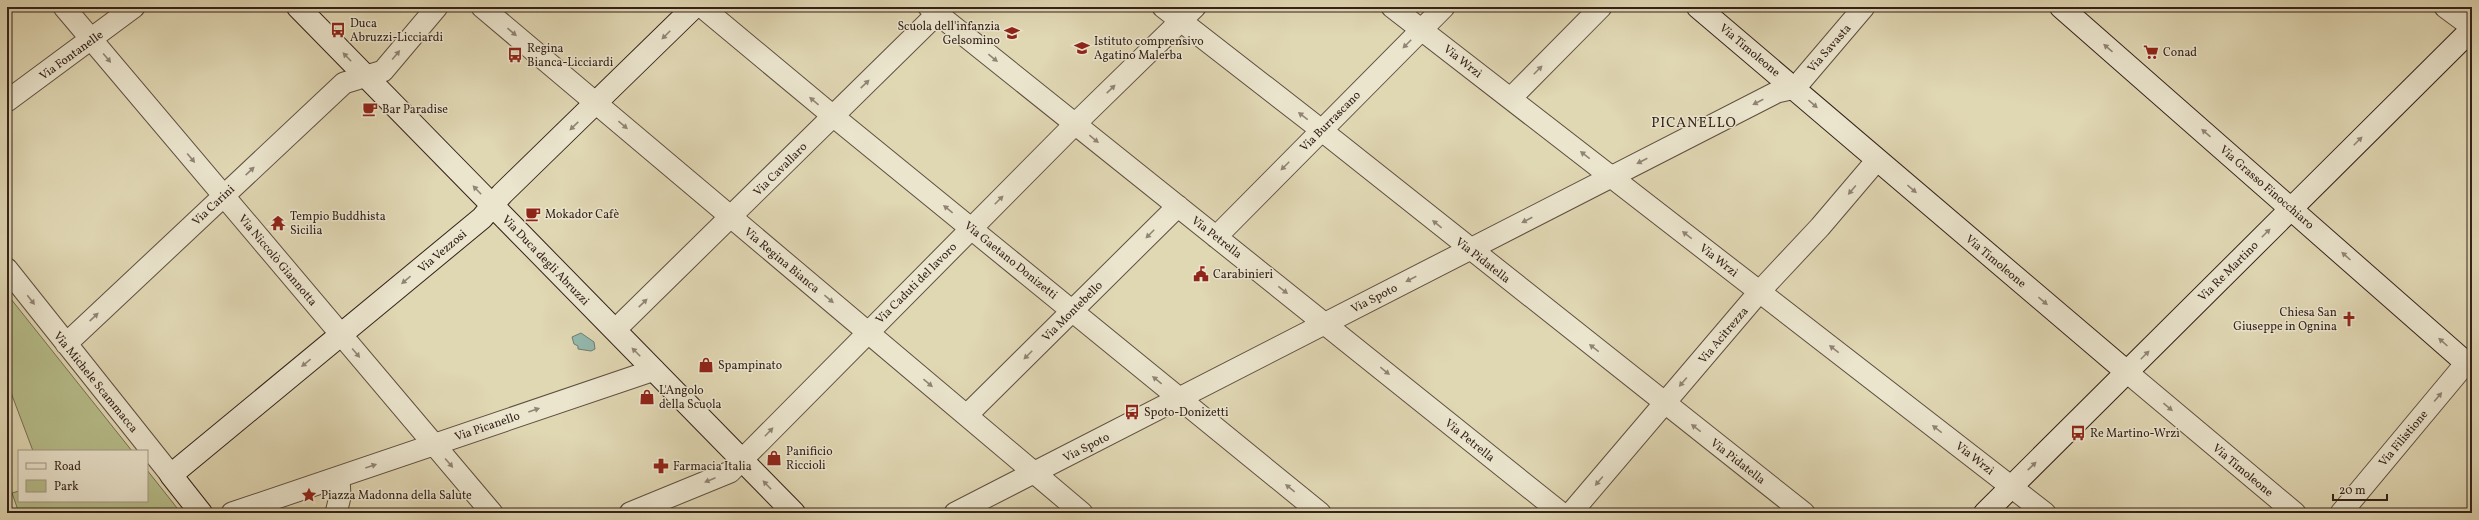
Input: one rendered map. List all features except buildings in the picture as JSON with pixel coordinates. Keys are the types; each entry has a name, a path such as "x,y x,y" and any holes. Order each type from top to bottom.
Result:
{"street":[{"name":"Via Niccolò Giannotta","path":"64,7 492,513"},
{"name":"Via Fontanelle","path":"7,102 92,40 134,7"},
{"name":"Via Duca degli Abruzzi","path":"298,7 794,513"},
{"name":"Via Carini","path":"66,344 344,83 383,71 437,7"},
{"name":"Via Regina Bianca","path":"482,7 1082,513"},
{"name":"Via Vezzosi","path":"170,474 482,218 492,206 694,7"},
{"name":"Via Gaetano Donizetti","path":"702,7 832,116 1320,513"},
{"name":"Via Pidatella","path":"1163,7 1188,14 1321,130 1470,250 1804,513"},
{"name":"Via Wrzì","path":"1392,7 2045,513"},
{"name":"Via Burrascano","path":"1216,237 1444,7"},
{"path":"1511,98 1601,7"},
{"name":"Via Timoleone","path":"1698,7 2295,513"},
{"name":"Via Savasta","path":"1794,88 1864,7"},
{"name":"Via Grasso Finocchiaro","path":"2061,7 2469,365"},
{"path":"2445,7 2472,28"},
{"name":"Via Cavallaro","path":"615,330 732,218 937,9"},
{"name":"Via Petrella","path":"937,9 1074,124 1561,513"},
{"name":"Via Caduti del lavoro","path":"630,513 730,472 867,331 1074,124 1188,14"},
{"name":"Via Re Martino","path":"1985,513 2128,373 2472,28"},
{"name":"Via Spoto","path":"955,513 1777,92 1794,88"},
{"name":"Via Acitrezza","path":"1571,513 1760,292 1820,227 1877,160"},
{"name":"Via Montebello","path":"967,415 1178,206"},
{"name":"Via Michele Scammacca","path":"7,270 201,513"},
{"name":"Via Filistione","path":"2341,513 2469,365"},
{"name":"Via Picanello","path":"274,505 330,480 654,370"},
{"path":"330,480 340,497 336,513"},
{"path":"232,513 274,505"}],"green space":[{"path":"7,294 131,450 33,450 7,382"},
{"path":"148,471 181,513 19,513 12,493 18,491 18,502 148,502"}],"water":[{"path":"581,333 594,342 595,349 591,351 578,349 578,346 574,344 572,337"}],"place":[{"name":"Duca Abruzzi-Licciardi","path":"338,30"},
{"name":"Scuola dell'infanzia Gelsomino","path":"1012,33"},
{"name":"Istituto comprensivo Agatino Malerba","path":"1082,48"},
{"name":"Conad","path":"2151,52"},
{"name":"Regina Bianca-Licciardi","path":"515,55"},
{"name":"Bar Paradise","path":"370,109"},
{"name":"Mokador Cafè","path":"533,214"},
{"name":"Tempio Buddhista Sicilia","path":"278,223"},
{"name":"Carabinieri","path":"1201,274"},
{"name":"Chiesa San Giuseppe in Ognina","path":"2349,319"},
{"name":"Spampinato","path":"706,365"},
{"name":"L'Angolo della Scuola","path":"647,397"},
{"name":"Spoto-Donizetti","path":"1132,412"},
{"name":"Re Martino-Wrzì","path":"2078,433"},
{"name":"Panificio Riccioli","path":"774,458"},
{"name":"Farmacia Italia","path":"661,466"},
{"name":"Piazza Madonna della Salute","path":"309,495"}],"district":[{"name":"PICANELLO","path":"1694,122"}]}
